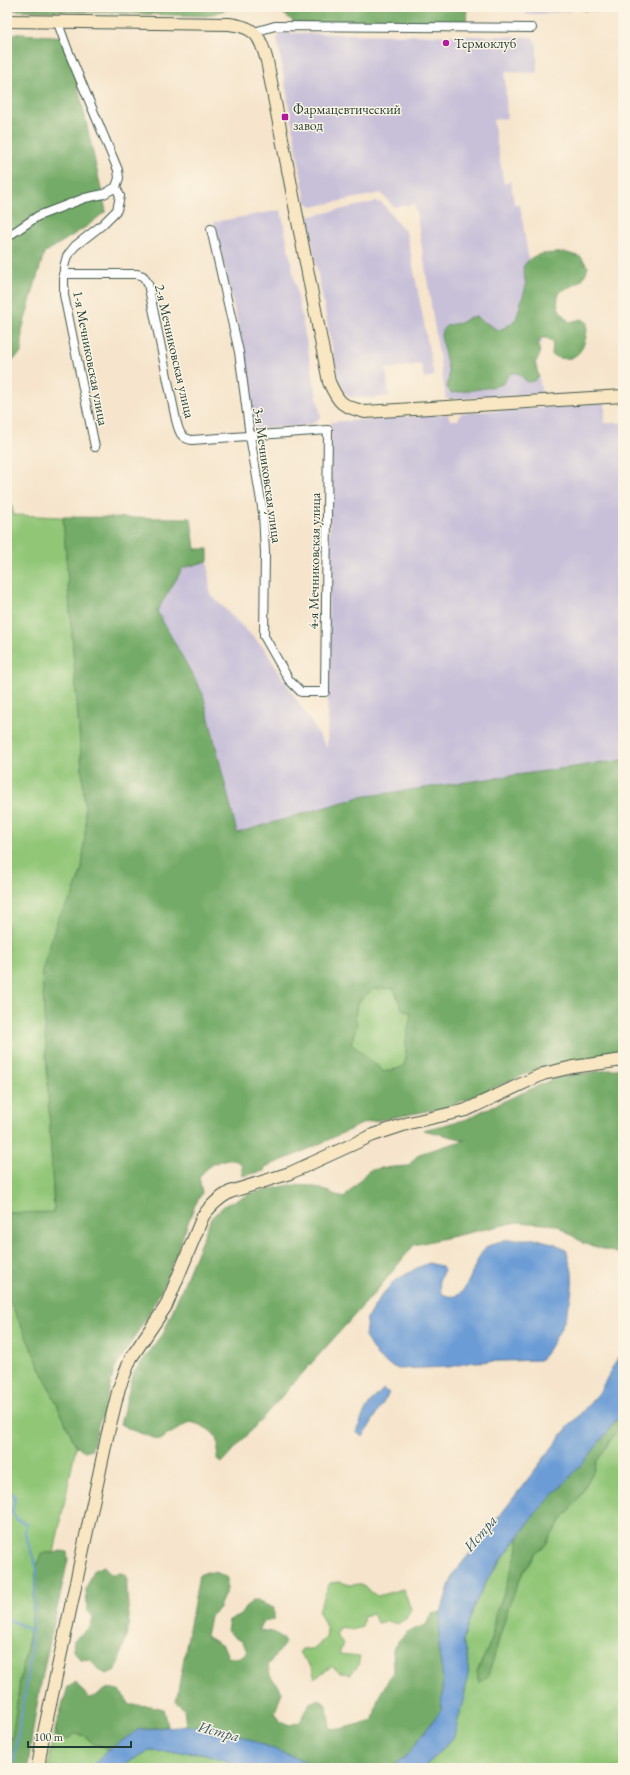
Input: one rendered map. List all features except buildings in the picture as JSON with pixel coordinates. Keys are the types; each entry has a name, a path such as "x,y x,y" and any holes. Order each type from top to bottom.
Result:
{"main road":[{"path":"7,21 58,23 229,24 247,27 254,32 263,45 267,60 329,382 336,398 347,407 365,412 623,396"},
{"path":"38,1768 105,1445 119,1388 131,1358 166,1306 203,1216 211,1206 221,1197 230,1192 290,1173 373,1135 409,1123 466,1110 543,1074 573,1067 623,1060"}],"street":[{"name":"1-я Мечниковская улица","path":"58,23 118,170 119,178 116,187 120,196 117,210 102,225 75,246 67,256 63,274 64,295 95,447"},
{"path":"254,32 275,26 532,28"},
{"path":"7,237 38,216 85,198 104,194 116,187"},
{"name":"3-я Мечниковская улица","path":"211,229 239,352 250,436 263,513 266,553 264,636 289,680 300,692 325,692"},
{"name":"2-я Мечниковская улица","path":"63,274 137,274 143,276 148,284 181,436 186,439 192,440 328,430"},
{"name":"4-я Мечниковская улица","path":"325,692 328,430"}],"shaded area":[{"path":"524,7 571,7 571,11 526,15"},
{"path":"280,33 532,37 537,44 537,73 505,72 507,118 493,120 504,184 511,181 514,204 520,205 542,344 533,345 542,394 446,399 415,204 394,207 381,193 312,207 306,202 277,38"},
{"path":"623,92 623,168 620,167"},
{"path":"375,202 382,203 407,234 434,376 424,378 421,364 386,369 389,396 373,398 349,397 339,384 307,217"},
{"path":"281,210 321,417 310,425 252,429 244,351 214,222"},
{"path":"605,403 605,423 623,423 623,760 360,797 237,833 203,694 157,611 183,568 208,561 210,594 264,648 327,748 331,422 448,414 450,420 458,420 461,413"}],"green space":[{"path":"7,7 235,7 206,16 7,10"},
{"path":"275,7 467,7 466,25 295,23"},
{"path":"582,7 623,7 623,12 583,10"},
{"path":"7,33 67,37 106,211 86,227 44,253 22,330 22,352 7,365"},
{"path":"564,252 581,257 588,267 583,278 577,284 560,292 558,297 559,308 569,322 582,319 587,322 586,338 580,352 569,358 561,358 552,355 553,342 547,338 541,338 538,345 540,354 535,363 539,377 534,381 527,382 518,373 511,373 501,385 451,393 447,388 449,374 441,336 442,330 447,325 460,323 470,317 476,317 498,330 506,327 516,319 526,286 523,267 532,258 541,254"},
{"path":"7,487 14,515 63,517 86,823 82,869 72,897 58,918 42,971 54,1213 7,1213"},
{"path":"63,517 191,518 195,549 208,549 208,561 183,568 157,611 203,694 237,833 360,797 623,760 623,1053 598,1059 542,1067 448,1107 364,1123 300,1153 265,1167 264,1171 242,1176 242,1165 237,1161 231,1160 219,1161 208,1168 199,1177 202,1193 194,1207 164,1285 149,1313 114,1370 103,1416 99,1422 92,1449 85,1451 76,1446 7,1295 7,1213 54,1212 42,971 58,918 72,897 82,869 86,823","holes":["394,988 402,1009 411,1013 406,1040 405,1062 404,1065 397,1069 383,1072 351,1044 357,1023 355,1017 357,1003 373,989"]},
{"path":"394,988 402,1009 411,1013 406,1040 406,1057 404,1065 401,1067 383,1072 351,1044 357,1023 355,1017 357,1003 373,989"},
{"path":"623,1068 623,1255 583,1243 557,1225 517,1222 414,1245 378,1289 222,1463 217,1459 217,1438 211,1431 198,1424 190,1422 159,1440 129,1429 120,1424 134,1372 163,1334 211,1218 225,1205 253,1193 290,1185 313,1186 344,1198 368,1171 381,1168 408,1166 419,1154 465,1140 423,1130 467,1119 558,1077"},
{"path":"7,1295 76,1446 54,1553 42,1553 37,1564 31,1628 21,1675 12,1738 7,1738"},
{"path":"623,1411 623,1421 597,1461 593,1472 577,1501 562,1519 544,1547 535,1554 530,1564 523,1572 509,1605 488,1676 479,1683 477,1672 492,1639 495,1615 500,1605 518,1549 518,1538 535,1514 585,1461"},
{"path":"623,1421 623,1768 424,1768 454,1737 469,1667 463,1641 474,1606 488,1578 518,1538 516,1557 495,1615 492,1640 478,1671 479,1683 492,1664 509,1605 523,1572 530,1564 535,1554 544,1547 562,1518 577,1501 593,1472 597,1461"},
{"path":"61,1551 67,1552 68,1560 35,1716 28,1768 7,1768 7,1738 12,1738 21,1675 31,1628 37,1564 42,1553 54,1553"},
{"path":"104,1566 110,1574 121,1573 127,1576 129,1616 126,1637 116,1670 106,1674 97,1668 91,1660 80,1659 73,1651 74,1640 90,1627 93,1617 87,1610 86,1589 94,1570"},
{"path":"207,1572 218,1573 227,1578 227,1589 218,1609 210,1616 206,1636 224,1647 228,1657 238,1659 247,1652 243,1642 234,1637 227,1630 229,1620 239,1616 245,1607 254,1600 274,1608 274,1619 264,1622 259,1630 277,1634 285,1643 268,1665 270,1675 282,1692 275,1712 280,1721 290,1725 300,1722 310,1703 320,1699 327,1706 330,1728 341,1729 373,1720 378,1698 394,1670 393,1649 407,1632 426,1625 431,1614 441,1612 438,1646 443,1679 441,1710 407,1756 390,1768 322,1768 223,1729 186,1725 184,1709 176,1702 199,1575"},
{"path":"340,1582 350,1585 360,1584 377,1596 403,1589 411,1609 406,1619 397,1624 387,1621 377,1623 373,1613 364,1616 362,1627 352,1630 341,1627 336,1635 343,1643 339,1654 360,1656 358,1666 351,1674 340,1673 332,1666 315,1678 312,1668 299,1653 302,1649 313,1649 326,1638 327,1629 318,1610 330,1583"},
{"path":"76,1682 89,1699 111,1688 121,1693 130,1705 151,1706 164,1709 168,1726 138,1730 107,1751 103,1746 93,1744 86,1736 75,1734 67,1740 57,1737 56,1726 68,1687"},
{"path":"56,1726 57,1737 80,1734 94,1743 103,1746 107,1751 89,1768 47,1768"},
{"path":"149,1751 202,1753 249,1768 116,1768"}],"water":[{"path":"537,1239 556,1244 567,1251 572,1272 571,1296 565,1319 554,1341 540,1360 473,1362 449,1367 398,1369 384,1362 377,1356 365,1337 367,1318 379,1299 393,1282 429,1263 441,1266 444,1270 439,1280 441,1293 451,1296 458,1294 469,1280 482,1252 488,1246 506,1240"},
{"path":"623,1348 623,1411 585,1461 535,1514 488,1578 474,1606 463,1641 469,1667 466,1688 454,1737 424,1768 390,1768 407,1756 441,1710 443,1679 438,1646 441,1612 453,1574 564,1432 599,1393"},
{"path":"383,1389 389,1393 363,1437 357,1433 361,1420 369,1404"},
{"name":"Истра","path":"186,1725 223,1729 322,1768 249,1768 202,1753 149,1751 116,1768 89,1768 107,1751 138,1730"}],"waterway":[{"path":"7,1493 13,1493 15,1499 12,1513 16,1519 26,1524 25,1534 37,1569 30,1657 13,1768"},
{"path":"7,1618 32,1631"}],"place":[{"name":"Термоклуб","path":"446,43"},
{"name":"Фармацевтический завод","path":"285,117"}]}
